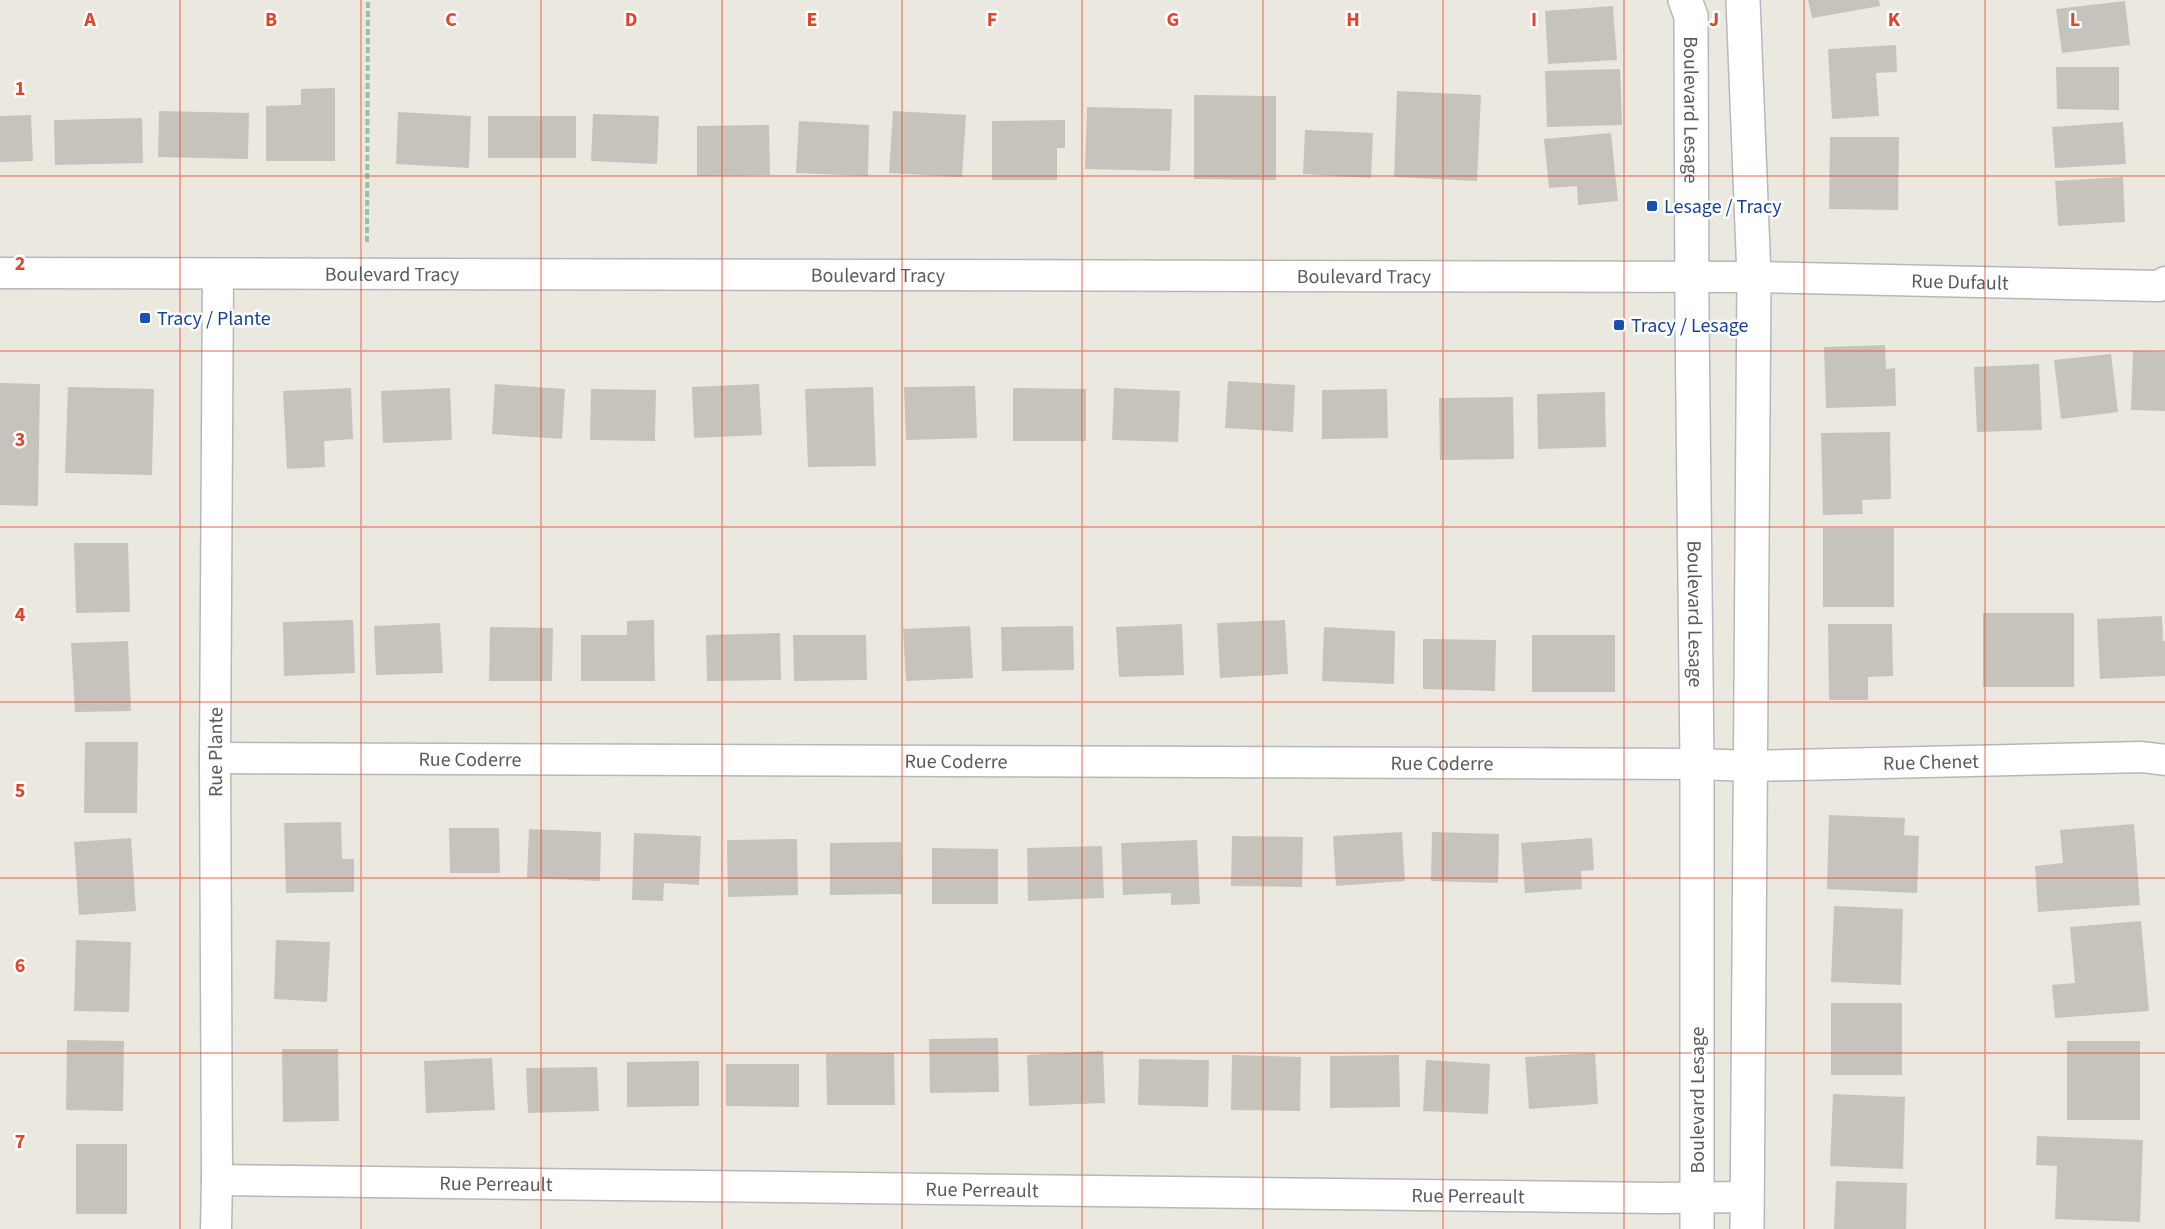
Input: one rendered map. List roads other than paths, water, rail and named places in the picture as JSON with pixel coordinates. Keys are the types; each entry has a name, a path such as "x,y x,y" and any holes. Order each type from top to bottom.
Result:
{"street":[{"name":"Boulevard Lesage","path":"1685,0 1691,16 1697,764 1697,1214"},
{"path":"1743,0 1754,277 1747,1229"},
{"name":"Boulevard Tracy","path":"0,273 1754,277"},
{"name":"Rue Plante","path":"216,1229 215,758 219,274"},
{"name":"Rue Dufault","path":"1754,277 2159,286 2165,282"},
{"name":"Rue Chenet","path":"1697,764 1751,766 2142,757 2165,760"},
{"name":"Rue Coderre","path":"215,758 1697,764"},
{"name":"Rue Perreault","path":"217,1180 1697,1214 1747,1197"}],"place":[{"name":"Lesage / Tracy","path":"1652,206"},
{"name":"Tracy / Plante","path":"145,318"},
{"name":"Tracy / Lesage","path":"1619,325"}]}
